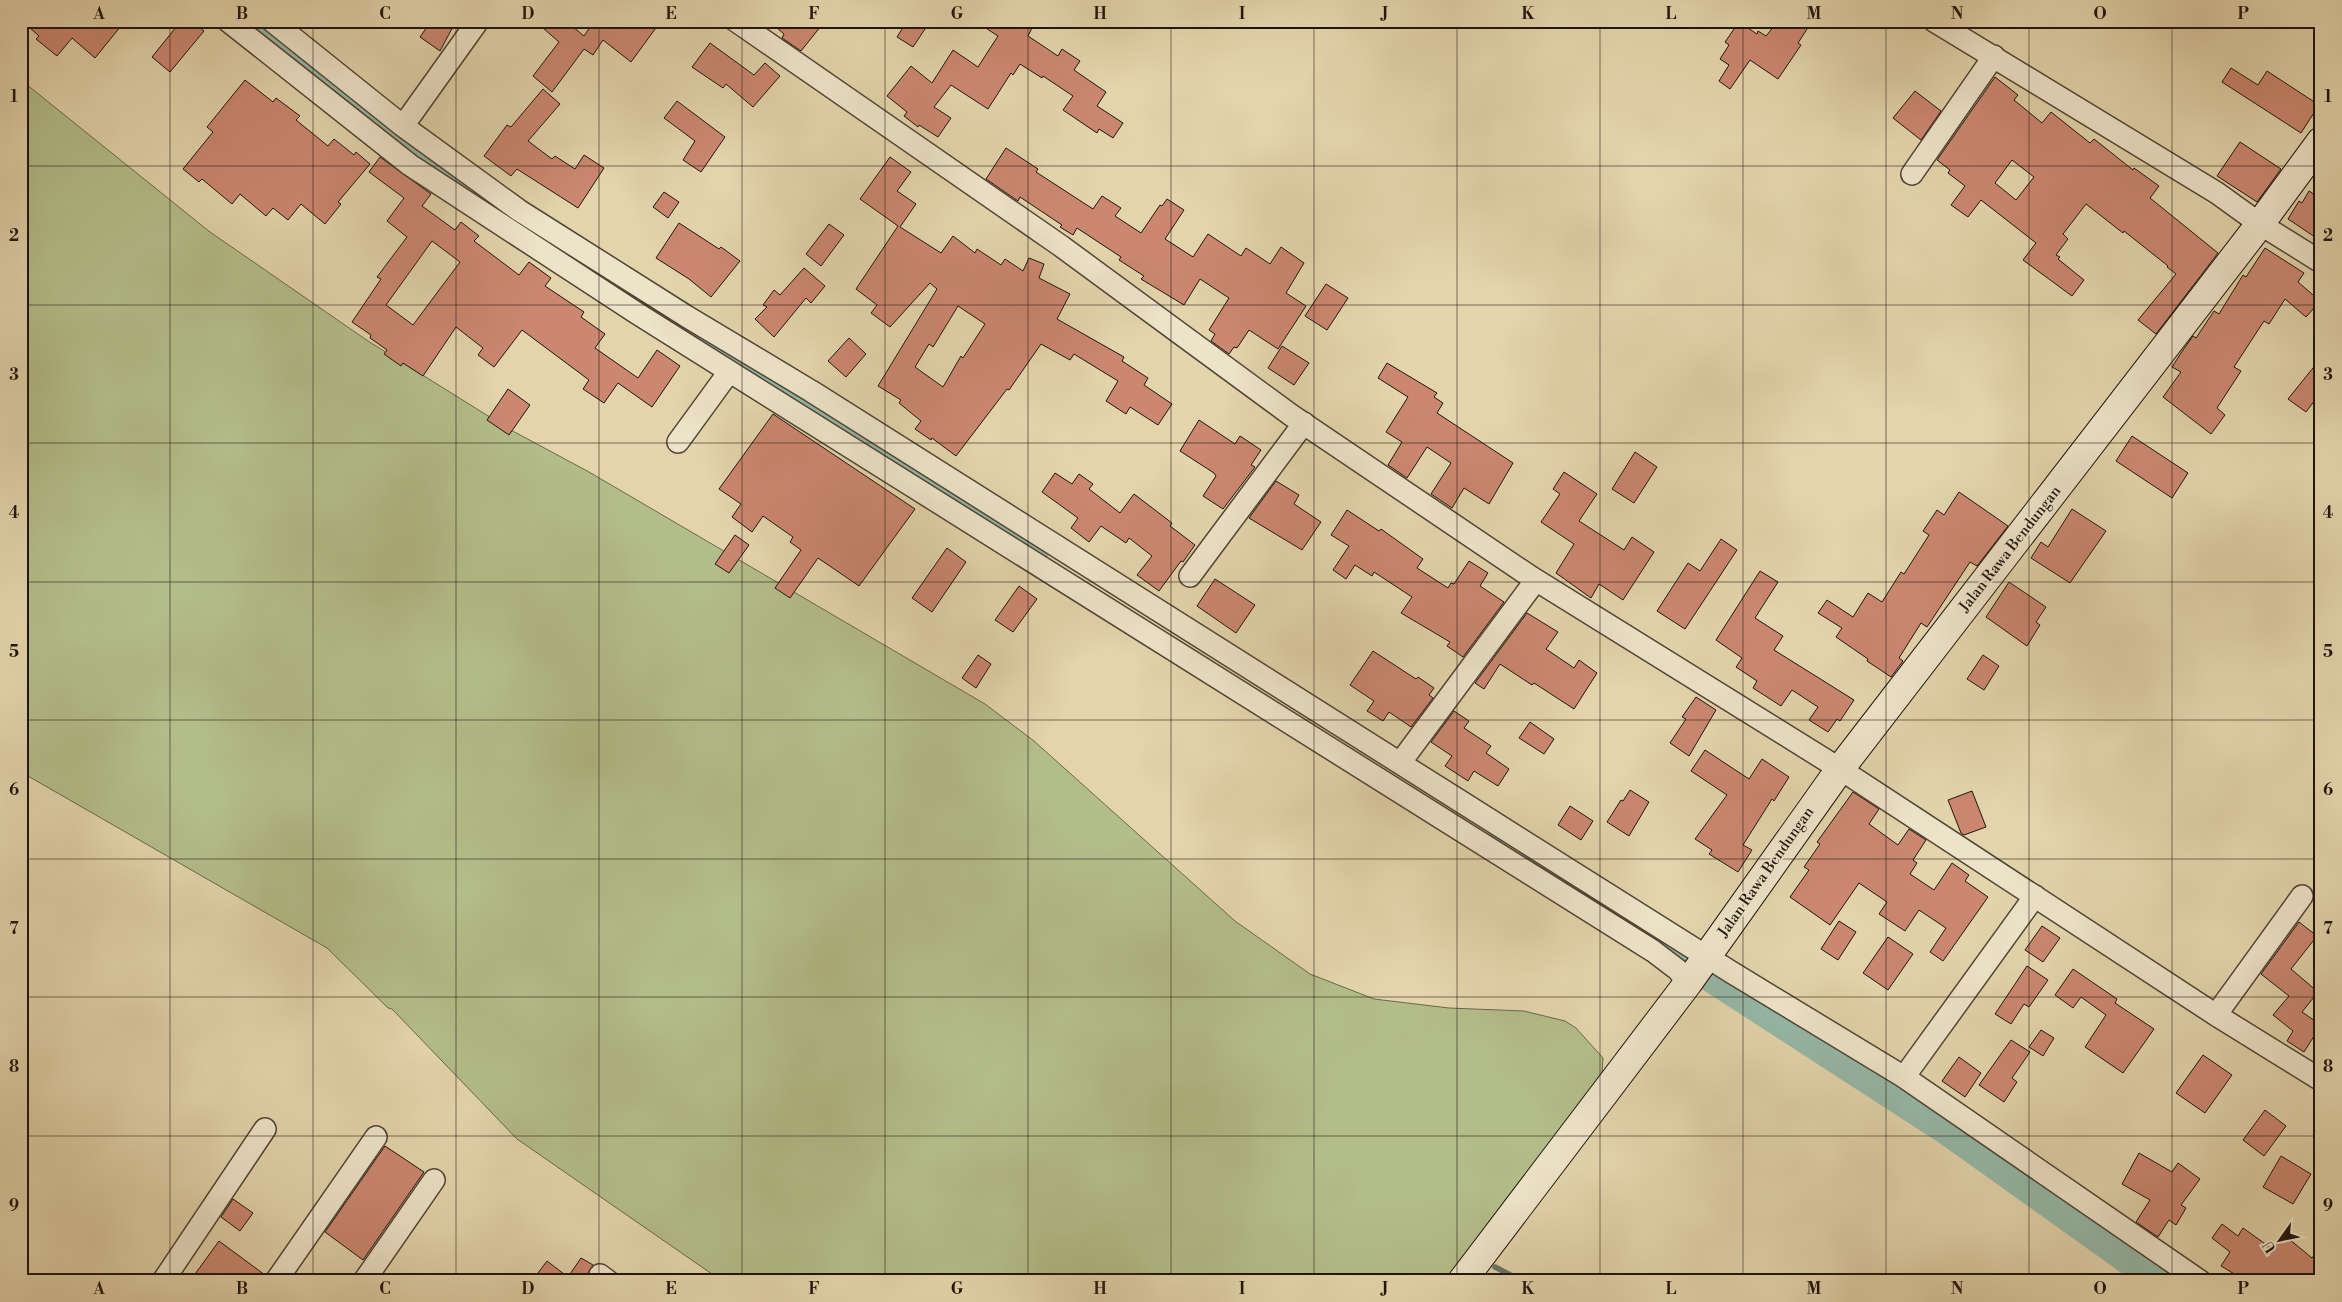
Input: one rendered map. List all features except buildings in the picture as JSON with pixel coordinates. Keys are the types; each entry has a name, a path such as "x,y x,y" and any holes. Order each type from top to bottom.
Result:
{"street":[{"path":"228,21 410,164 638,314 1653,950 1678,970 1698,969"},
{"path":"272,21 403,126 520,211 686,316 811,391 1400,763 1698,969 1904,1077 2200,1281"},
{"path":"403,126 478,21"},
{"path":"736,21 1061,246 1304,423 1536,580 1840,769 2216,1015 2321,1080"},
{"path":"1934,21 2217,193 2260,224 2321,262"},
{"path":"1912,174 1994,56"},
{"name":"Jalan Rawa Bendungan","path":"1462,1281 1698,969 1840,769 2260,224 2321,141"},
{"path":"678,442 729,372"},
{"path":"1190,576 1304,423"},
{"path":"1400,763 1536,580"},
{"path":"1904,1077 2035,896"},
{"path":"2216,1015 2302,896"},
{"path":"163,1281 266,1129"},
{"path":"276,1281 376,1137"},
{"path":"364,1281 434,1180"}],"green space":[{"path":"21,80 210,232 368,341 509,429 589,472 985,704 1034,741 1235,921 1310,974 1374,999 1449,1008 1524,1011 1565,1021 1576,1028 1603,1058 1602,1075 1450,1281 722,1281 517,1139 392,1009 388,1008 327,948 21,772"}],"waterway":[{"path":"256,21 401,140 482,194"},
{"path":"540,234 580,262 967,504 1036,544"},
{"path":"1503,840 1949,1129 2162,1281"},
{"path":"1495,1267 1522,1281"}]}
